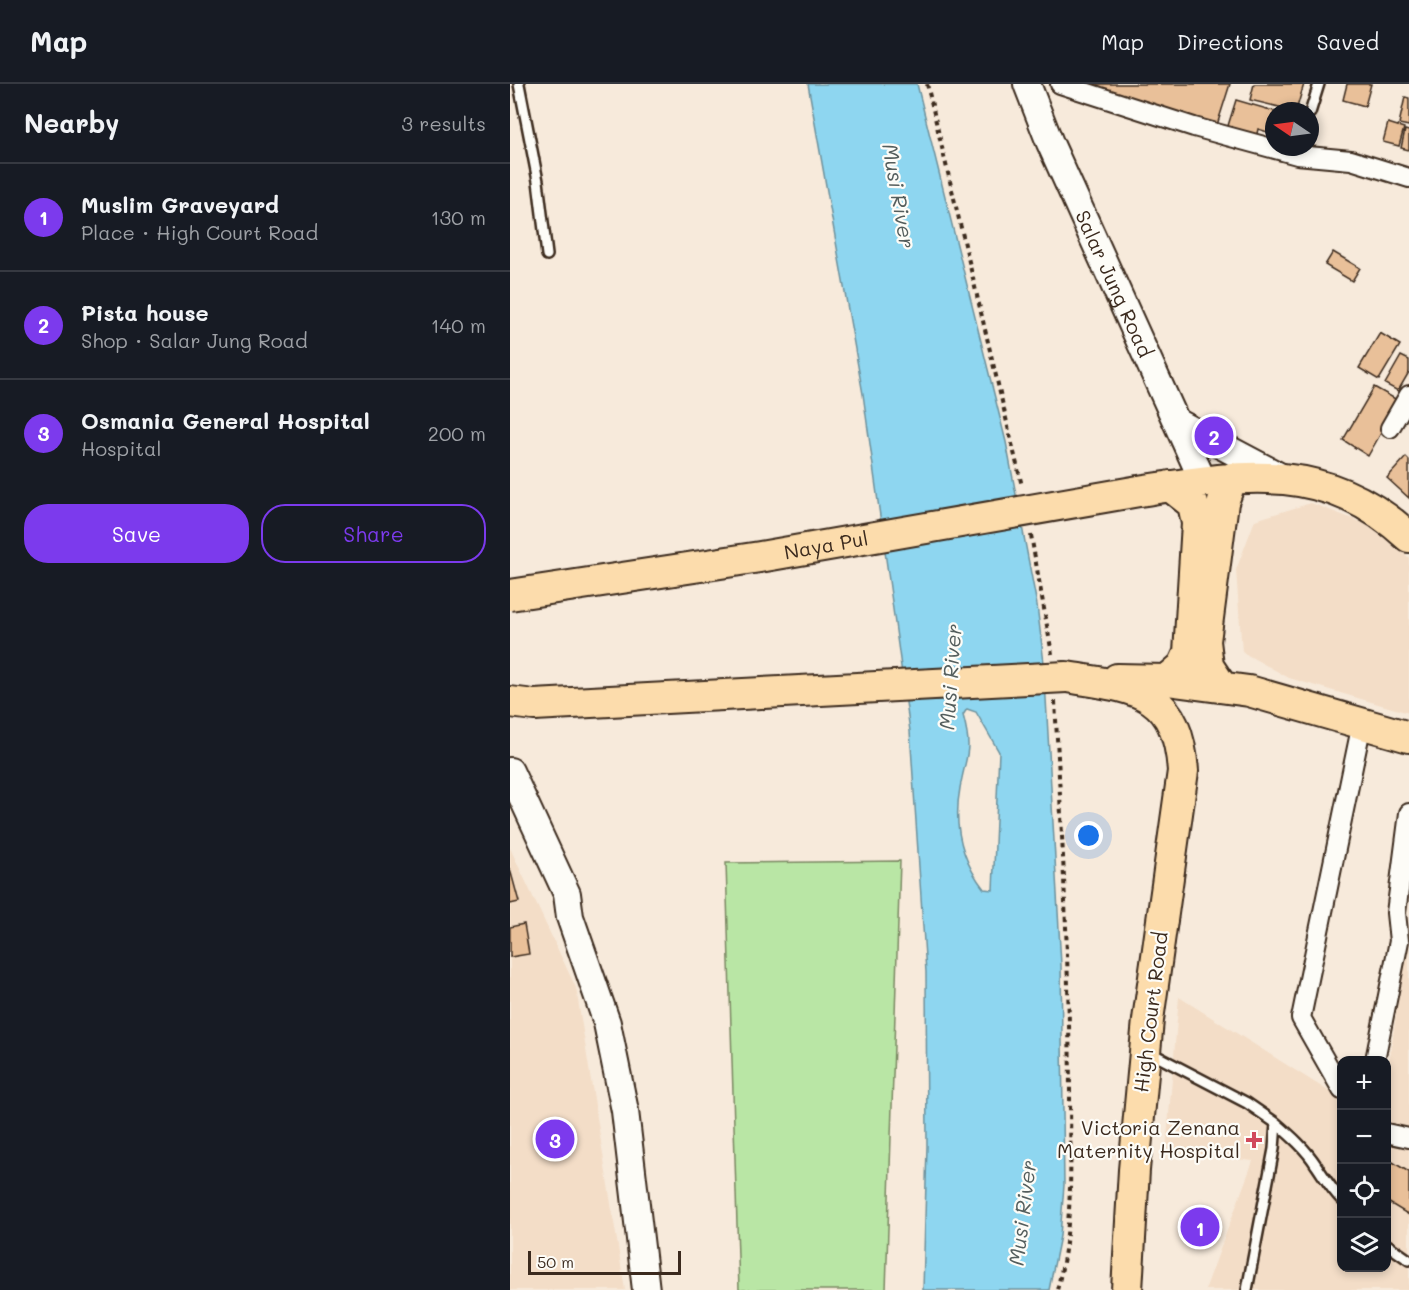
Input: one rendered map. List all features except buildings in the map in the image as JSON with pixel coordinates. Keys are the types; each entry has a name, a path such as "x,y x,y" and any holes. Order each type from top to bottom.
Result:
{"highway":[{"name":"Naya Pul","path":"510,596 760,557 1218,479 1281,477 1311,481 1341,493 1371,509 1409,537"},
{"path":"1218,479 1223,502 1205,641 1208,666 1222,687"},
{"path":"1167,680 1183,666 1189,653 1197,523 1192,504 1170,486"},
{"path":"517,706 1066,677 1167,680 1249,691 1409,737"},
{"name":"High Court Road","path":"1066,677 1134,690 1163,708 1172,719 1177,734 1183,771 1145,1050 1127,1290"}],"main road":[{"name":"Salar Jung Road","path":"1027,84 1050,143 1177,422 1218,479"},
{"path":"1177,422 1281,477"},
{"path":"510,771 567,894 570,917 607,1023 625,1111 646,1290"},
{"path":"510,804 556,899 570,917"}],"street":[{"path":"1060,84 1194,127 1265,143"},
{"path":"1319,155 1351,160 1409,178"},
{"path":"1390,428 1409,395"},
{"path":"1337,1083 1301,1018 1362,723"},
{"path":"1376,1056 1399,941 1396,913 1409,813"},
{"path":"1391,1134 1409,1138"}],"lane":[{"path":"519,84 538,181 547,255"},
{"path":"1313,102 1319,84"},
{"path":"1145,1050 1173,1067 1247,1103 1276,1123 1300,1144 1316,1164 1326,1185 1337,1196"},
{"path":"1247,1290 1272,1161 1276,1123"},
{"path":"1391,1247 1409,1260"}],"shaded area":[{"path":"1311,503 1379,529 1409,558 1409,713 1289,678 1242,652 1236,570 1255,520"},
{"path":"510,848 576,988 625,1290 510,1290"},
{"name":"Victoria Zenana Maternity Hospital","path":"1409,927 1409,1290 1205,1290 1253,1161 1166,1150 1179,997 1337,1096 1337,1272 1391,1272 1390,1056"}],"green space":[{"path":"900,861 886,1290 739,1290 726,863"}],"water":[{"name":"Musi River","path":"808,84 917,84 1006,442 1037,605 1044,663 1061,965 1064,1185 1060,1236 1049,1290 923,1290 927,1146 926,972 910,731 863,394","holes":["967,709 976,712 999,752 993,890 984,889 976,878 964,854 958,829 958,802 968,753 968,737 963,715"]}],"place":[{"name":"Pista house","path":"1214,436"},
{"name":"Osmania General Hospital","path":"555,1139"},
{"name":"Victoria Zenana Maternity Hospital","path":"1254,1140"},
{"name":"Muslim Graveyard","path":"1200,1227"}]}
